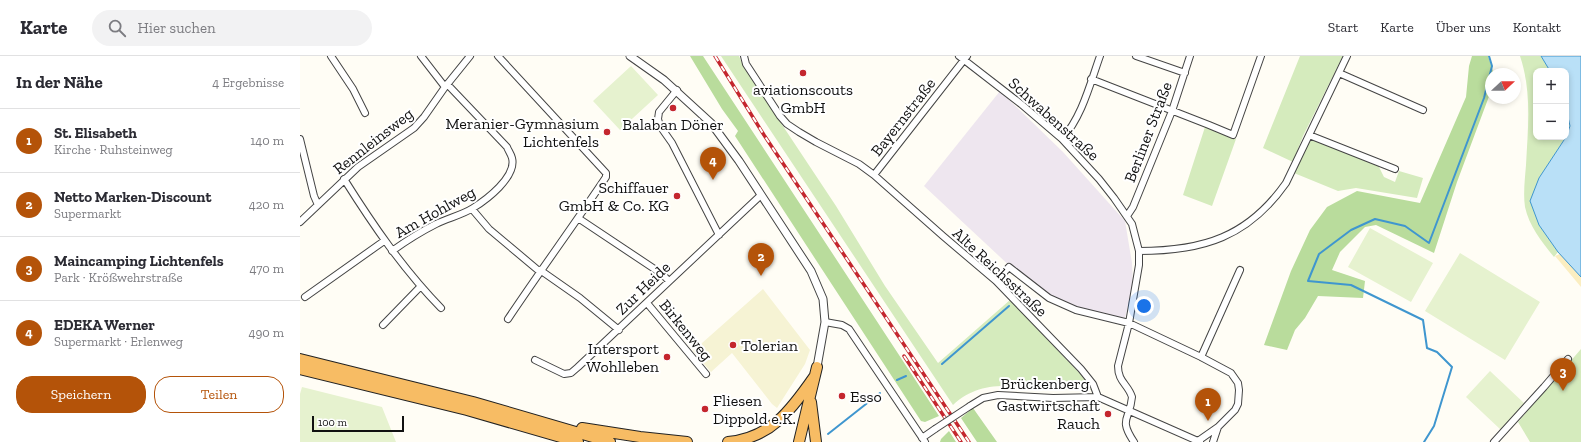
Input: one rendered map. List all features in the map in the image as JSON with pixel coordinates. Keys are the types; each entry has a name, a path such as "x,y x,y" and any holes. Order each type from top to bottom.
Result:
{"highway":[{"path":"300,359 397,382 544,422 610,442"},
{"path":"300,369 467,410 578,442"},
{"path":"799,442 815,372"},
{"path":"728,442 752,437 769,428 786,414 815,372"},
{"path":"810,392 816,442"},
{"path":"544,422 640,437 687,442"}],"street":[{"path":"331,56 353,89 365,113"},
{"path":"421,56 446,85"},
{"name":"Rennleinsweg","path":"300,222 358,167 414,128 470,56"},
{"path":"498,56 605,170 606,173 606,177 508,319"},
{"path":"630,56 677,90 699,110 720,133 811,271 824,304 825,322 815,372"},
{"name":"Alte Reichsstraße","path":"744,56 746,64 780,116 787,124 804,136 859,164 874,175 942,236 996,281 1081,369 1093,384 1098,396"},
{"path":"1062,139 1070,130 1078,116 1100,56"},
{"path":"1136,56 1185,73"},
{"name":"Berliner Straße","path":"1127,216 1133,207 1172,110 1190,56"},
{"path":"1091,79 1233,135 1261,56"},
{"path":"1139,251 1182,249 1208,243 1225,236 1255,217 1276,196 1286,183 1347,56"},
{"name":"Bayernstraße","path":"874,175 963,57"},
{"name":"Schwabenstraße","path":"963,57 1062,139 1099,179 1127,216 1135,232 1139,251 1137,282 1129,323 1118,366 1118,373 1121,380 1129,390 1132,398 1129,410"},
{"path":"1339,73 1423,110"},
{"name":"Am Hohlweg","path":"392,251 415,235 472,209 489,197 509,175 513,158 507,147 446,85"},
{"path":"677,90 659,112 658,120 660,126 672,143 719,235"},
{"path":"1308,136 1395,169"},
{"path":"300,139 314,196 318,205"},
{"path":"344,179 384,241 420,287 441,308"},
{"name":"Zur Heide","path":"535,360 564,374 578,368 762,195"},
{"path":"472,209 490,229 540,271 580,298 619,330"},
{"path":"578,218 662,274 669,281"},
{"path":"305,296 384,241"},
{"path":"996,281 1009,267 1049,298 1076,310 1129,323 1231,373 1238,383 1240,398 1235,410 1218,427 1199,441"},
{"path":"1201,357 1240,270"},
{"path":"382,325 420,287"},
{"name":"Birkenweg","path":"647,303 706,374"},
{"path":"825,322 842,325 849,329 862,346 923,440"},
{"path":"1494,442 1568,359"},
{"name":"Brückenberg","path":"923,440 935,429 970,406 984,398 998,395 1053,398 1098,396 1199,441"},
{"path":"1129,410 1125,419 1125,425 1126,431 1134,442"},
{"path":"1212,442 1218,427"}],"shaded area":[{"path":"1000,91 1063,152 1125,221 1132,263 1133,285 1125,318 1074,307 1055,299 1014,270 924,186"},
{"path":"763,289 810,350 805,364 777,408 772,404 732,353 711,372 693,351"}],"green space":[{"path":"690,56 703,56 939,416 925,422 921,421 735,136 738,131 722,109"},
{"path":"721,56 739,56 743,66 836,206 885,286 938,363 1010,300 1086,380 1091,390 1060,390 999,386 975,391 953,405"},
{"path":"1300,56 1343,56 1303,136 1293,162 1263,148"},
{"path":"1472,56 1488,56 1492,68 1485,68 1486,104 1457,182 1434,253 1376,225 1365,227 1340,252 1332,270 1365,281 1363,298 1318,296 1305,318 1295,330 1287,350 1264,345 1291,271 1310,230 1327,207 1357,191 1420,203 1466,97 1469,66"},
{"path":"1520,56 1541,56 1548,68 1533,68 1533,140 1564,140 1539,178 1539,225 1558,252 1554,257 1533,227 1527,214 1524,202 1528,137 1528,96 1524,69"},
{"path":"631,66 658,95 620,130 593,101"},
{"path":"1205,127 1236,139 1212,206 1183,195"},
{"path":"1311,139 1378,165 1384,177 1395,182 1399,171 1423,178 1417,198 1356,188 1338,191 1294,173"},
{"path":"1370,228 1433,263 1411,302 1348,267"},
{"path":"1460,253 1540,302 1505,360 1425,311"},
{"path":"1581,349 1581,442 1530,442 1518,422"},
{"path":"1490,371 1525,404 1501,430 1466,397"},
{"path":"302,387 382,407 396,442 300,442 300,394"},
{"path":"973,408 997,442 977,442 961,418"},
{"path":"949,431 956,442 940,442 941,439"}],"sand":[{"path":"1560,254 1581,277 1581,287 1555,256"}],"water":[{"path":"1541,56 1581,56 1581,277 1558,252 1539,225 1530,201 1539,178 1564,140 1569,140 1569,68 1548,68"}],"waterway":[{"path":"1424,442 1434,426 1452,367 1437,352 1427,348 1423,320 1351,285 1308,281 1319,254 1351,230 1375,219 1405,226 1429,243 1484,98 1492,66 1489,56"},
{"path":"942,364 1009,306"},
{"path":"897,380 906,376"},
{"path":"828,434 880,393"}],"railway":[{"path":"715,56 764,135 969,442"},
{"path":"904,356 961,442"}],"place":[{"name":"aviationscouts GmbH","path":"803,73"},
{"name":"Balaban Döner","path":"673,108"},
{"name":"Meranier-Gymnasium Lichtenfels","path":"607,132"},
{"name":"EDEKA Werner","path":"713,180"},
{"name":"Schiffauer GmbH & Co. KG","path":"677,196"},
{"name":"Netto Marken-Discount","path":"761,276"},
{"name":"Tolerian","path":"733,345"},
{"name":"Intersport Wohlleben","path":"667,357"},
{"name":"Maincamping Lichtenfels","path":"1563,391"},
{"name":"Esso","path":"842,396"},
{"name":"Fliesen Dippold e.K.","path":"705,409"},
{"name":"Gastwirtschaft Rauch","path":"1108,414"},
{"name":"St. Elisabeth","path":"1208,421"}]}
